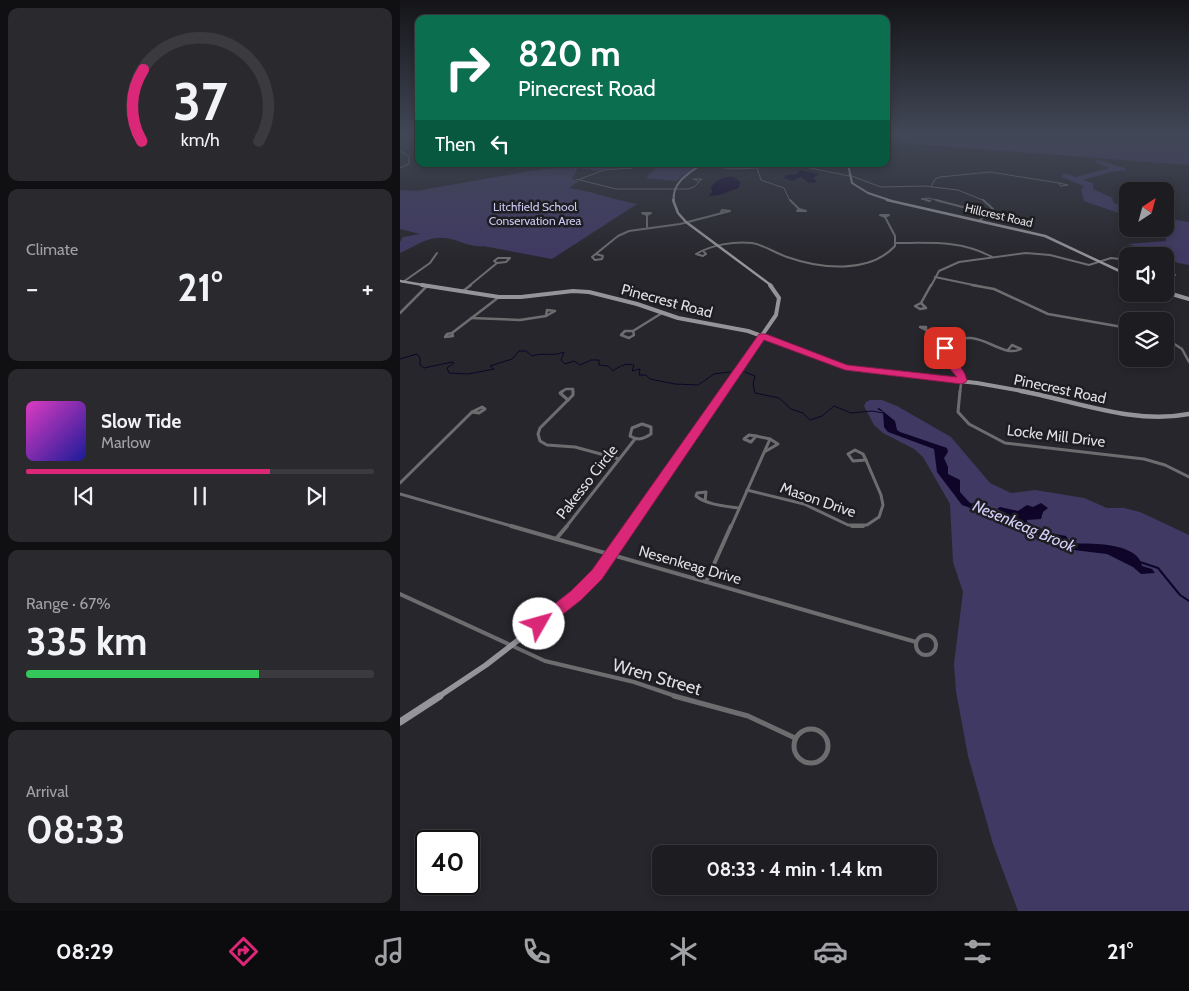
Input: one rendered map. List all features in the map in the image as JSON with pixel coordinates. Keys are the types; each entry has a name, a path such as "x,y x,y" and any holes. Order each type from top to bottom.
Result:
{"street":[{"path":"580,179 586,177"},
{"path":"400,722 456,686 511,646 583,589 611,554 778,312 779,301 776,292 767,281 686,222 675,209 674,190 683,177"},
{"path":"760,177 761,180 784,188 791,203 799,209"},
{"name":"Hillcrest Road","path":"850,177 855,185 880,199 1045,236 1119,272"},
{"path":"860,177 869,184 882,188 931,187 977,197 992,208 990,214 979,221"},
{"path":"931,187 934,180 939,177"},
{"path":"1011,177 1059,183"},
{"path":"576,179 613,189 674,190 693,188 698,181"},
{"path":"930,200 990,214"},
{"path":"596,254 621,234 647,227 686,222 721,212"},
{"path":"647,215 647,227"},
{"path":"885,217 896,243"},
{"path":"704,252 736,242 750,243 799,260 840,266 863,264 881,258 891,252 896,243"},
{"path":"896,243 954,243 976,248 993,257"},
{"path":"401,281 430,262 437,253"},
{"path":"921,303 935,277 949,265 993,257 1038,253 1082,264 1098,263 1111,258 1119,259"},
{"path":"462,292 497,263 506,262 510,258 498,258 494,261 497,263"},
{"path":"935,277 994,289 1048,314 1119,326"},
{"name":"Pinecrest Road","path":"401,281 499,297 581,291 637,304 662,314 762,336 845,367 962,381 1068,400 1131,416 1168,418 1189,414"},
{"path":"400,314 427,285"},
{"path":"1174,295 1189,299"},
{"path":"452,333 499,297"},
{"path":"633,332 634,335 629,338 621,335 625,331 633,332 662,314"},
{"path":"471,318 514,321 546,316"},
{"path":"926,330 948,343"},
{"path":"962,381 961,374 946,357 944,350 948,343 958,338 971,337 1008,350 1017,352 1021,349 1014,345 1008,350"},
{"path":"1174,344 1182,349 1189,362"},
{"name":"Locke Mill Drive","path":"962,381 958,409 959,415 969,424 1000,442 1144,459 1164,465 1189,477"},
{"path":"568,400 562,397 560,393 566,389 573,389 574,393 568,400 540,428 538,434 540,441 547,445 575,447 619,459"},
{"path":"400,483 471,412"},
{"name":"Pakesso Circle","path":"556,539 635,439 649,436 652,431 651,426 642,424 632,428 630,433 635,439"},
{"path":"756,436 776,441 777,445 764,452"},
{"path":"706,582 770,439"},
{"path":"853,450 860,451 866,460 853,461 848,454 853,450"},
{"name":"Mason Drive","path":"747,490 805,504 846,525 865,525 879,517 883,503 866,460"},
{"name":"Nesenkeag Drive","path":"400,494 916,642"},
{"path":"705,501 739,508"},
{"name":"Wren Street","path":"400,594 511,646 561,666 634,682 684,699 748,716 795,738"},
{"name":"Nesenkeag Drive","path":"928,636 934,640 936,649 932,654 925,655 919,652 916,642 918,637 928,636"},
{"path":"804,728 818,729 824,734 828,743 824,757 815,764 803,762 795,753 795,738 804,728"}],"green space":[{"name":"Litchfield School Conservation Area","path":"499,177 573,177 572,179 579,181 569,188 637,204 552,259 474,246 445,238 427,240 400,253 400,242 403,237 420,234 400,229 400,190 416,191"},
{"path":"647,177 682,177 676,181 646,178"},
{"path":"1061,177 1095,177 1083,180 1093,183 1093,189 1112,198 1114,203 1119,204 1119,213 1084,201 1081,190 1084,186"},
{"path":"1174,220 1189,222 1189,265 1174,261 1174,247 1139,247 1127,244 1166,241 1166,238 1174,238"},
{"path":"870,400 882,400 897,406 951,437 990,483 1011,493 1035,490 1084,498 1107,508 1124,508 1140,512 1189,535 1189,911 1018,911 993,844 968,756 956,691 954,664 963,592 953,562 950,504 923,457 914,449 883,433 874,425 864,406"}],"water":[{"path":"734,177 740,182 739,188 719,195 709,196 712,192 711,187 716,182 724,178"},
{"path":"785,177 815,177 813,178 817,182 809,183 801,177 792,181 784,178"},
{"path":"879,408 895,421 897,430 900,432 947,448 948,452 944,458 948,467 948,474 960,480 960,492 970,503 981,504 997,513 1003,514 1006,513 997,509 1000,507 1018,511 1027,505 1033,507 1041,503 1048,508 1043,512 1041,519 1027,520 1029,529 1066,536 1068,539 1065,544 1097,544 1121,548 1131,552 1138,558 1142,566 1152,569 1155,573 1141,574 1133,567 1107,554 1057,548 1046,536 1021,533 1014,527 986,518 979,511 962,505 937,472 934,449 888,432 884,427 883,412 877,409"}],"waterway":[{"name":"Nesenkeag Brook","path":"400,359 417,354 420,358 420,365 424,368 452,362 454,363 447,368 449,373 468,374 494,369 490,366 512,359 519,351 526,351 532,356 564,352 561,360 565,364 574,361 580,365 591,360 599,360 599,365 608,366 613,371 623,365 631,364 634,365 632,371 640,369 639,375 646,375 650,379 675,384 698,385 714,374 730,372"},
{"name":"Nesenkeag Brook","path":"745,372 755,376 753,384 755,393 779,398 791,409 803,413 810,420 822,416 834,406 851,413 872,411 883,413"},
{"name":"Nesenkeag Brook","path":"1140,562 1158,568 1180,595 1189,601"}],"route":[{"path":"539,624 583,589 597,574 762,336 827,361 858,370 962,381 961,374 949,364 945,356 945,348"}]}
